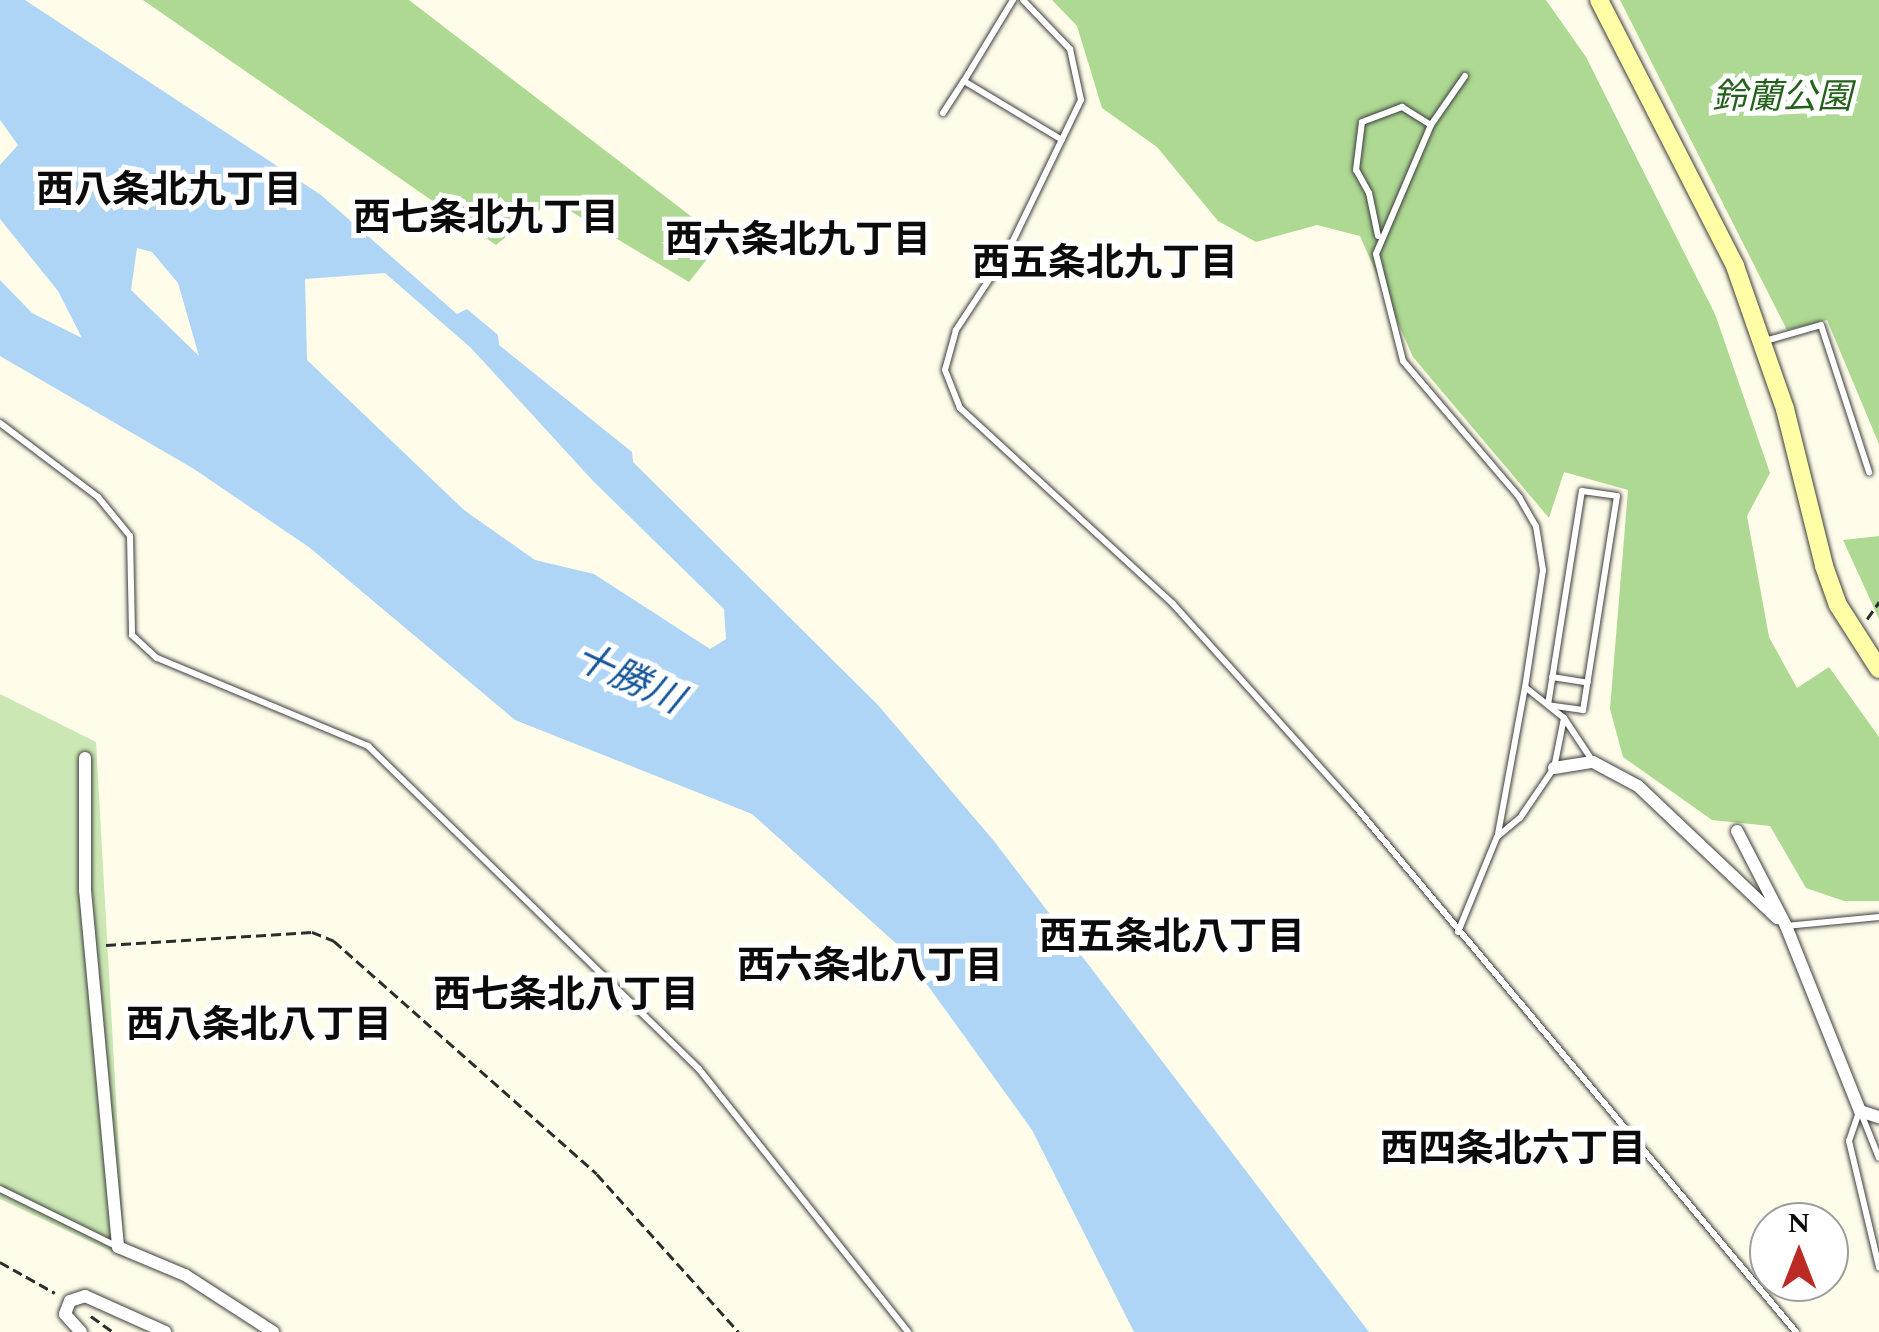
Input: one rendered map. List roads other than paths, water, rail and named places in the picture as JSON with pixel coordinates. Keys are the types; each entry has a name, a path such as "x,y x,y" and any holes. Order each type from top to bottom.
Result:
{"main road":[{"path":"1599,0 1735,266 1765,341 1824,566 1879,668"}],"street":[{"path":"86,758 90,947 118,1247 185,1275 273,1332"},
{"path":"1554,768 1593,762 1638,786 1786,926"},
{"path":"1737,831 1786,926 1860,1111 1879,1117"},
{"path":"81,1332 65,1314 70,1301 85,1296 165,1332"}],"lane":[{"path":"944,113 1013,0"},
{"path":"1023,0 1070,49 1080,100 1008,251 956,330 945,370 948,388 978,426 1174,604 1422,887 1796,1332"},
{"path":"1378,237 1431,125 1465,76"},
{"path":"964,80 1062,140"},
{"path":"1431,125 1402,108 1362,122 1356,170 1370,193 1391,334 1403,361 1520,497 1536,526 1543,570 1498,837 1458,932"},
{"path":"1765,341 1821,325 1869,472"},
{"path":"0,424 98,497 130,536 132,635 157,658 368,746 700,1069 908,1332"},
{"path":"1582,491 1617,496 1583,710 1548,705 1582,491"},
{"path":"1552,678 1588,683"},
{"path":"1526,687 1564,718 1593,762"},
{"path":"1498,837 1520,818 1554,768 1564,718"},
{"path":"1786,926 1879,917"},
{"path":"1860,1111 1879,1158"},
{"path":"1860,1111 1849,1141 1879,1267"},
{"path":"0,1189 118,1247"}],"water":[{"name":"十勝川","path":"0,0 25,0 321,195 457,314 467,309 498,335 499,345 632,452 633,462 878,705 994,841 1369,1332 1134,1332 1032,1130 900,947 752,814 515,720 310,548 194,469 0,356 0,280 32,313 82,338 58,291 0,219 0,165 18,145 0,120","holes":["137,248 152,252 178,283 199,356 131,290","385,273 471,348 593,481 724,609 726,639 710,649 594,574 535,560 464,510 307,360 305,279"]}],"district":[{"name":"西八条北九丁目","path":"169,192"},
{"name":"西七条北九丁目","path":"486,220"},
{"name":"西六条北九丁目","path":"798,242"},
{"name":"西五条北九丁目","path":"1105,265"},
{"name":"西五条北八丁目","path":"1172,939"},
{"name":"西六条北八丁目","path":"870,968"},
{"name":"西七条北八丁目","path":"566,997"},
{"name":"西八条北八丁目","path":"259,1027"},
{"name":"西四条北六丁目","path":"1513,1151"}],"park label":[{"name":"鈴蘭公園","path":"1782,98"}]}
